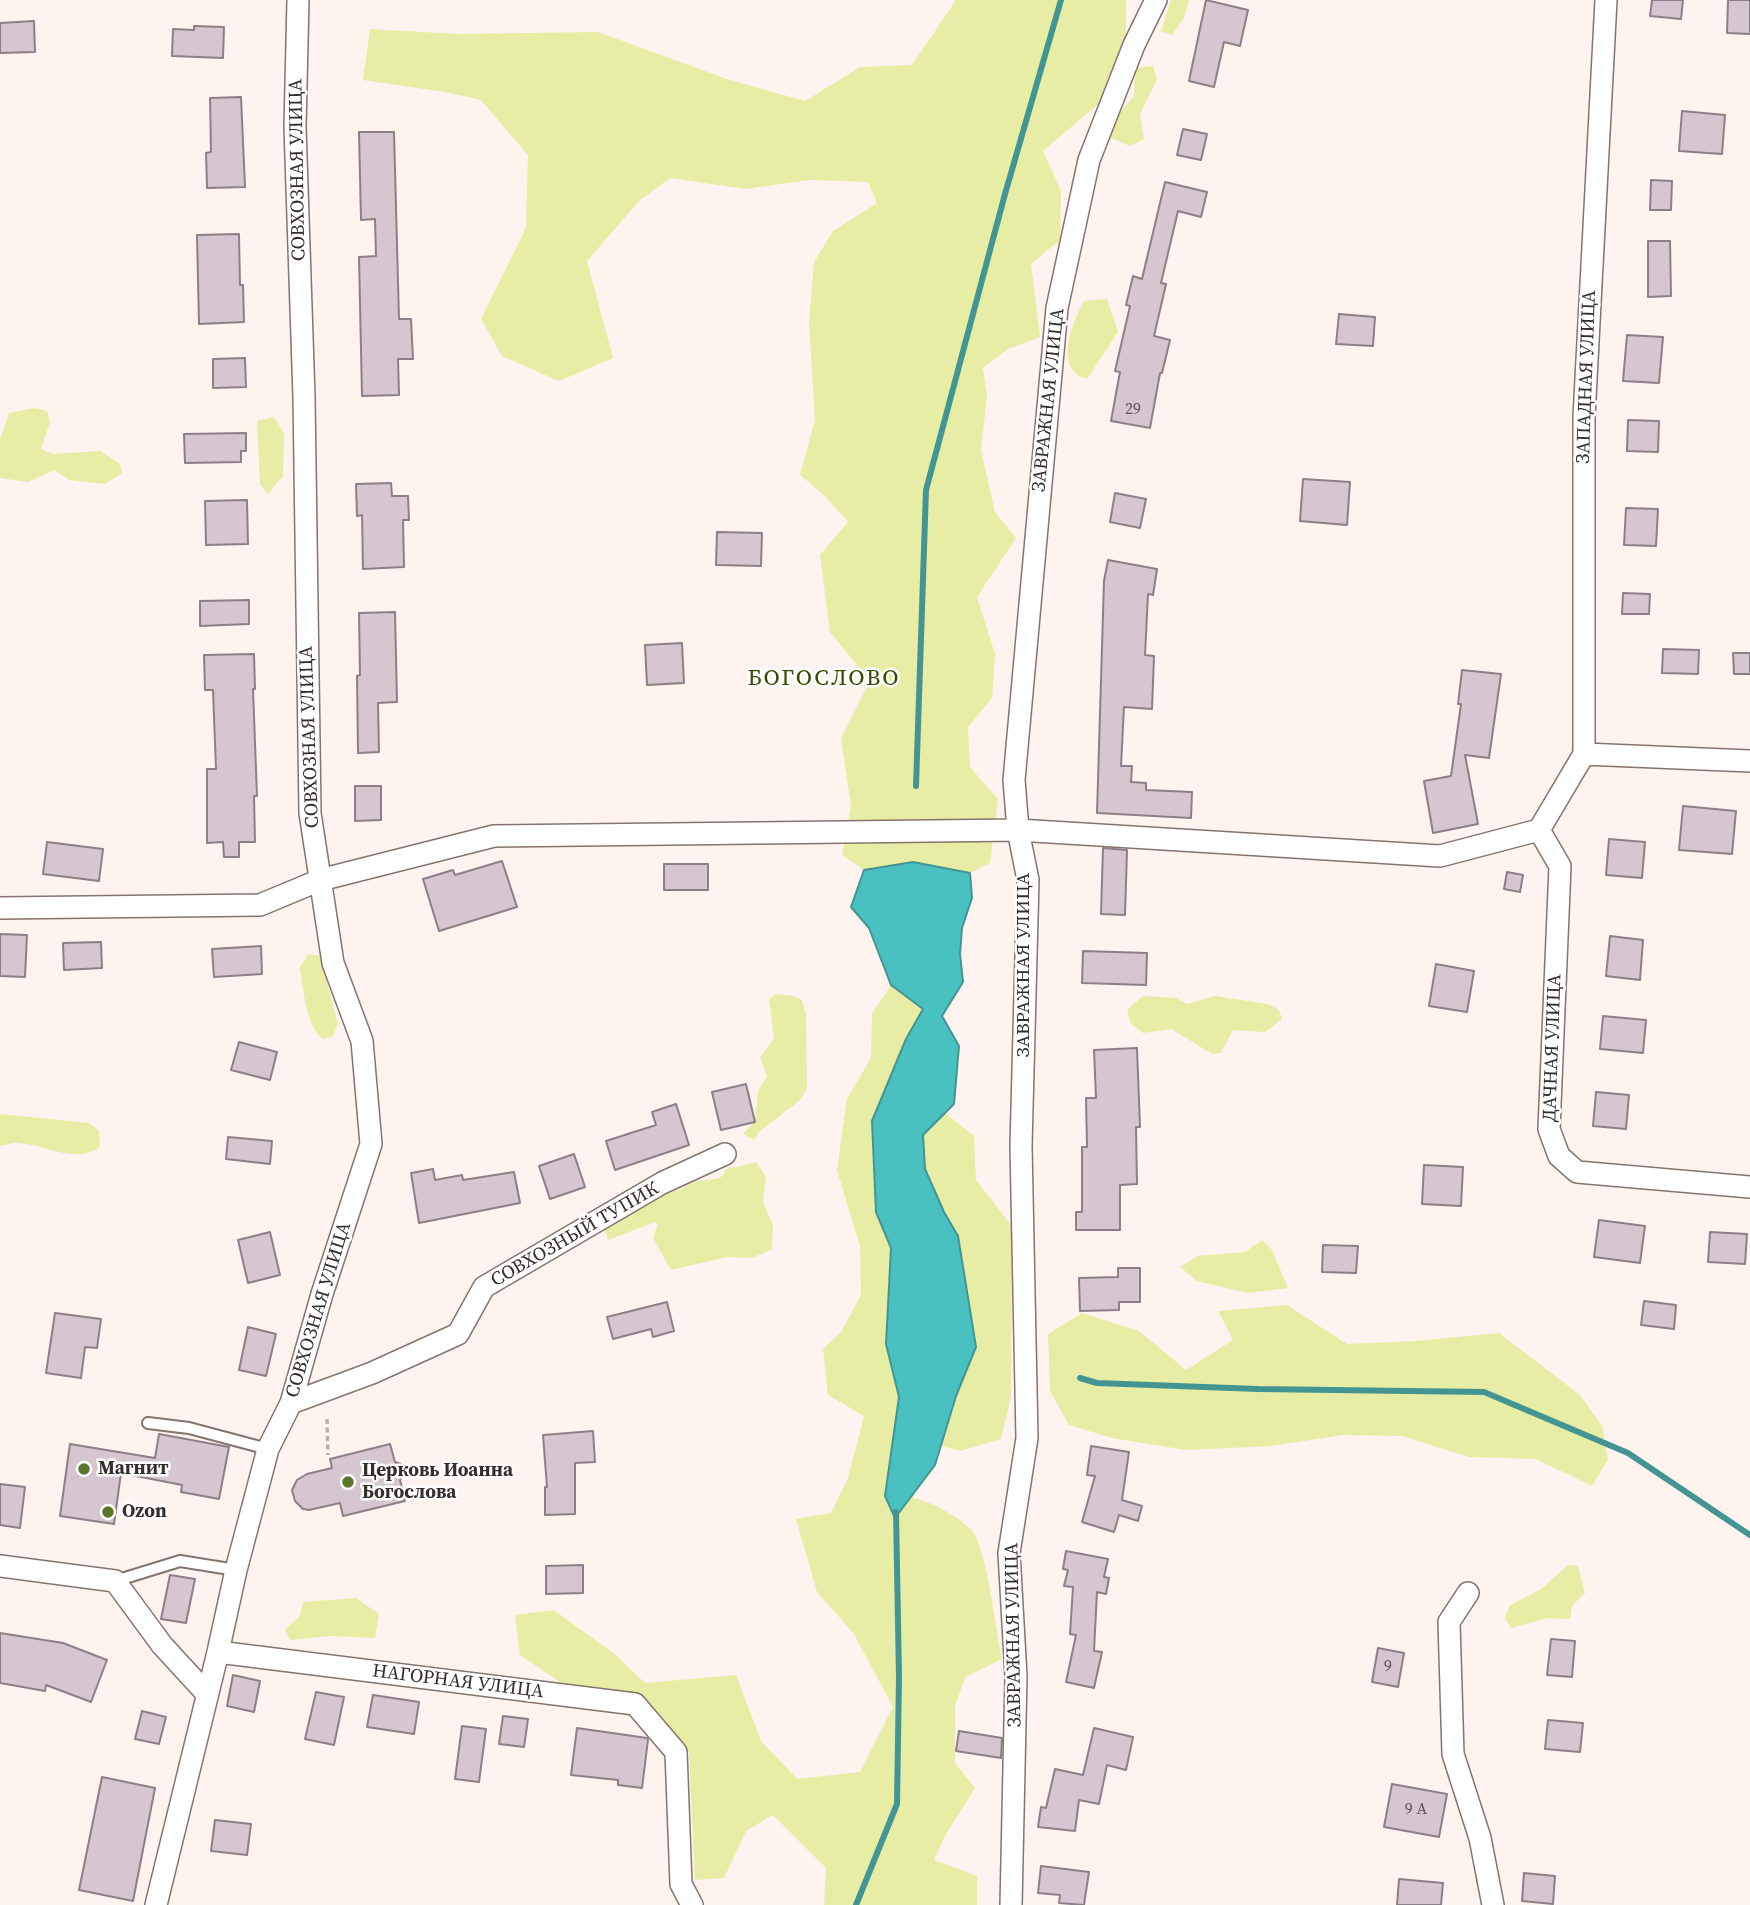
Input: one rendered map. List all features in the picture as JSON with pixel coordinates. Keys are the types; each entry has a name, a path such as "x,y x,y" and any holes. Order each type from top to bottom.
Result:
{"street":[{"name":"СОВХОЗНАЯ УЛИЦА","path":"156,1905 236,1570 268,1449 291,1403 322,1294 371,1144 362,1041 333,963 309,799 304,397 295,127 298,0"},
{"name":"ЗАВРАЖНАЯ УЛИЦА","path":"1012,1905 1016,1676 1009,1553 1027,1438 1021,1146 1028,880 1018,830 1014,780 1057,308 1089,160 1134,45 1156,0"},
{"name":"ЗАПАДНАЯ УЛИЦА","path":"1584,754 1584,417 1606,0"},
{"path":"0,908 260,905 320,880 494,836 1018,830 1440,856 1539,830 1584,754 1750,761"},
{"name":"ДАЧНАЯ УЛИЦА","path":"1539,830 1560,866 1549,1129 1559,1156 1577,1172 1750,1187"},
{"name":"СОВХОЗНЫЙ ТУПИК","path":"291,1403 372,1373 458,1334 484,1287 662,1183 725,1154"},
{"path":"0,1566 115,1581 162,1645 207,1694"},
{"path":"1468,1592 1448,1622 1453,1754 1480,1838 1493,1905"},
{"name":"НАГОРНАЯ УЛИЦА","path":"218,1652 635,1704 676,1752 681,1884 692,1905"}],"lane":[{"path":"148,1423 189,1428 268,1449"},
{"path":"115,1581 180,1561 236,1570"}],"path":[{"path":"327,1419 328,1455"}],"green space":[{"path":"956,0 1126,0 1126,38 1102,101 1043,151 1061,191 1060,240 1031,264 1040,337 1008,349 983,368 987,396 981,450 995,512 1016,538 977,597 995,654 992,698 968,727 970,767 998,799 990,863 970,873 913,862 864,870 842,855 851,806 841,738 870,681 830,632 820,555 848,522 825,496 800,475 815,420 809,323 814,262 833,231 877,203 868,182 810,180 745,189 670,178 639,201 587,261 613,358 559,381 502,356 481,319 526,228 528,155 481,100 363,80 370,29 457,34 598,32 727,79 805,101 860,67 912,65"},
{"path":"1171,0 1189,0 1184,18 1172,35 1161,31"},
{"path":"1153,66 1157,79 1140,114 1144,139 1130,146 1109,137 1117,116 1134,96 1135,68"},
{"path":"1107,299 1118,332 1087,379 1076,374 1070,366 1068,344 1071,332 1084,301"},
{"path":"35,408 47,411 50,422 41,449 53,454 100,451 120,464 122,473 105,484 69,480 54,470 28,482 0,478 0,440 9,413"},
{"path":"274,417 284,433 283,476 268,494 260,484 257,421"},
{"path":"308,954 320,956 338,1024 333,1036 323,1039 313,1026 304,996 300,967"},
{"path":"891,985 923,1009 906,1039 872,1121 876,1212 891,1248 886,1344 899,1397 885,1496 895,1518 911,1497 960,1520 977,1540 987,1572 1002,1659 965,1677 955,1706 955,1763 975,1788 946,1834 934,1860 977,1876 977,1905 824,1905 826,1868 773,1815 746,1831 724,1878 695,1880 689,1753 629,1692 564,1685 520,1655 515,1615 554,1610 617,1656 645,1683 736,1675 761,1741 797,1779 860,1772 893,1707 854,1634 817,1592 796,1519 831,1513 848,1478 864,1416 828,1395 823,1349 841,1332 861,1295 860,1246 837,1170 847,1099 871,1058 872,1014"},
{"path":"776,994 802,1000 806,1014 807,1088 800,1100 760,1131 754,1140 743,1134 755,1121 758,1091 767,1076 760,1058 774,1038 769,999"},
{"path":"1143,996 1176,998 1187,1004 1215,996 1268,1004 1279,1010 1282,1019 1265,1032 1233,1030 1221,1053 1212,1054 1171,1029 1143,1033 1131,1024 1127,1010"},
{"path":"945,1113 974,1136 976,1180 1012,1226 1011,1397 1001,1439 961,1451 941,1446 956,1396 976,1347 958,1236 925,1169 923,1135"},
{"path":"0,1114 89,1123 99,1131 100,1147 90,1152 70,1154 28,1144 0,1146"},
{"path":"756,1162 766,1177 763,1201 773,1226 772,1249 752,1258 727,1257 671,1270 653,1238 658,1224 655,1222 608,1240 603,1226 638,1202 679,1190 694,1182 720,1178 727,1169"},
{"path":"1262,1240 1272,1250 1288,1288 1247,1293 1197,1281 1180,1267 1198,1256 1245,1252"},
{"path":"1287,1305 1347,1344 1499,1333 1580,1395 1602,1426 1608,1460 1592,1486 1536,1459 1469,1457 1402,1436 1343,1435 1271,1446 1186,1450 1112,1438 1069,1425 1050,1391 1048,1334 1082,1313 1139,1331 1186,1370 1233,1340 1218,1311"},
{"path":"1568,1565 1578,1566 1585,1593 1572,1606 1570,1619 1548,1618 1511,1628 1505,1619 1509,1606 1541,1589"},
{"path":"356,1598 379,1614 375,1638 330,1636 290,1640 285,1629 300,1616 303,1602"}],"water":[{"path":"913,862 970,873 972,898 962,928 960,954 963,982 942,1016 959,1046 954,1104 923,1135 925,1169 958,1236 976,1347 956,1396 935,1465 895,1518 885,1496 899,1397 886,1344 891,1248 876,1212 872,1121 906,1039 923,1009 891,985 869,928 851,907 864,870"}],"building":[{"path":"1206,0 1248,10 1240,46 1224,42 1214,87 1189,81"},
{"path":"1652,0 1683,0 1681,19 1650,16"},
{"path":"1728,0 1750,0 1750,34 1727,33"},
{"path":"34,21 35,52 0,53 0,23"},
{"path":"194,26 224,27 223,58 172,56 173,29 194,30"},
{"path":"241,97 245,187 207,188 206,153 211,152 210,98"},
{"path":"1682,111 1725,115 1722,154 1679,151"},
{"path":"1183,129 1207,134 1201,160 1177,155"},
{"path":"359,132 394,132 399,319 411,319 413,359 398,359 399,395 362,396 359,257 376,256 375,219 361,220"},
{"path":"1651,180 1672,181 1671,210 1650,210"},
{"path":"1165,182 1207,192 1201,217 1178,211 1161,283 1166,284 1154,336 1170,340 1160,373 1150,428 1111,421 1120,372 1115,371 1130,306 1126,305 1133,276 1142,279"},
{"path":"239,234 244,322 199,324 197,235"},
{"path":"1648,241 1670,241 1671,296 1648,297"},
{"path":"1339,314 1375,317 1373,346 1336,344"},
{"path":"1627,335 1663,337 1659,383 1623,381"},
{"path":"245,358 246,387 213,388 213,359"},
{"path":"1628,420 1659,421 1658,452 1627,451"},
{"path":"246,433 246,451 241,451 241,462 185,463 184,434"},
{"path":"1303,479 1350,482 1347,525 1300,521"},
{"path":"391,483 392,496 408,496 409,520 403,520 404,567 363,569 362,515 357,516 356,484"},
{"path":"1115,493 1146,499 1140,528 1110,522"},
{"path":"247,500 248,544 206,545 205,501"},
{"path":"1626,508 1658,509 1656,546 1624,545"},
{"path":"717,532 762,533 761,566 716,565"},
{"path":"1108,560 1157,569 1153,595 1148,594 1145,655 1154,656 1152,709 1124,707 1121,766 1132,766 1131,782 1146,783 1146,790 1192,792 1191,818 1097,813 1104,581"},
{"path":"1623,593 1650,594 1649,614 1622,614"},
{"path":"249,600 249,624 200,626 200,601"},
{"path":"395,612 397,702 378,703 379,752 358,753 359,613"},
{"path":"682,643 684,683 647,685 645,645"},
{"path":"1663,649 1699,650 1698,674 1662,673"},
{"path":"1733,653 1750,653 1750,674 1734,674"},
{"path":"254,654 257,796 254,796 255,842 239,842 239,857 224,857 223,842 207,843 207,769 216,769 213,690 205,690 204,655"},
{"path":"1462,670 1501,674 1489,758 1465,755 1478,824 1433,833 1424,781 1451,776 1461,704 1458,704"},
{"path":"355,786 381,786 381,820 355,821"},
{"path":"1683,806 1736,811 1732,854 1679,850"},
{"path":"1609,839 1645,842 1642,878 1606,875"},
{"path":"47,842 103,849 99,881 43,874"},
{"path":"1103,848 1127,850 1125,915 1101,914"},
{"path":"502,861 517,907 439,931 423,879 453,870 455,875"},
{"path":"664,864 708,864 708,890 664,890"},
{"path":"1507,872 1523,875 1520,892 1504,889"},
{"path":"0,934 27,935 25,977 0,976"},
{"path":"1610,936 1643,940 1640,980 1606,976"},
{"path":"101,942 102,968 64,970 63,943"},
{"path":"261,946 262,974 214,977 212,949"},
{"path":"1083,951 1147,953 1146,985 1082,983"},
{"path":"1436,964 1474,971 1467,1012 1429,1006"},
{"path":"1603,1016 1646,1020 1643,1053 1600,1049"},
{"path":"239,1042 277,1052 270,1080 231,1070"},
{"path":"1137,1048 1140,1127 1136,1127 1137,1184 1120,1185 1120,1230 1076,1230 1076,1212 1082,1212 1082,1147 1087,1147 1086,1098 1096,1098 1094,1050"},
{"path":"746,1084 755,1122 721,1130 712,1092"},
{"path":"1596,1092 1629,1095 1626,1129 1593,1126"},
{"path":"676,1104 689,1145 615,1170 606,1141 656,1125 652,1112"},
{"path":"228,1137 272,1141 270,1164 226,1159"},
{"path":"574,1154 585,1187 550,1199 539,1166"},
{"path":"1424,1165 1463,1167 1461,1206 1422,1204"},
{"path":"433,1169 435,1180 462,1175 463,1180 514,1172 520,1203 419,1223 411,1173"},
{"path":"1599,1220 1645,1226 1640,1263 1594,1257"},
{"path":"270,1232 280,1275 248,1283 238,1240"},
{"path":"1710,1232 1747,1234 1745,1264 1708,1262"},
{"path":"1323,1245 1358,1246 1356,1273 1322,1272"},
{"path":"1118,1268 1140,1268 1140,1302 1119,1302 1119,1310 1080,1311 1079,1278 1118,1277"},
{"path":"1644,1301 1676,1305 1674,1329 1641,1325"},
{"path":"667,1302 674,1331 653,1337 651,1329 613,1339 607,1317"},
{"path":"55,1313 101,1319 97,1348 85,1347 81,1378 46,1373"},
{"path":"248,1327 276,1334 266,1376 239,1370"},
{"path":"593,1431 595,1462 575,1463 575,1514 545,1515 547,1487 543,1435"},
{"path":"159,1434 229,1447 219,1499 181,1492 182,1485 121,1473 114,1524 60,1516 70,1444 155,1458"},
{"name":"Церковь Иоанна Богослова","path":"390,1444 395,1462 401,1464 403,1469 400,1480 405,1501 343,1516 340,1503 309,1510 303,1509 295,1501 292,1490 297,1480 307,1474 332,1468 330,1459"},
{"path":"1091,1446 1129,1452 1122,1500 1142,1506 1138,1521 1119,1515 1114,1532 1082,1522 1095,1476 1087,1475"},
{"path":"0,1484 25,1487 20,1528 0,1525"},
{"path":"1066,1551 1108,1559 1104,1577 1109,1578 1106,1594 1097,1592 1094,1651 1102,1652 1094,1688 1066,1682 1076,1635 1070,1634 1073,1587 1064,1586 1068,1570 1063,1569"},
{"path":"583,1565 583,1593 546,1594 546,1566"},
{"path":"170,1575 195,1579 186,1623 161,1619"},
{"path":"0,1633 63,1643 107,1660 91,1702 46,1685 45,1691 0,1683"},
{"path":"1551,1639 1575,1641 1572,1677 1547,1675"},
{"path":"1378,1648 1404,1653 1398,1687 1372,1682"},
{"path":"233,1675 260,1681 254,1712 227,1706"},
{"path":"316,1692 344,1697 334,1745 305,1739"},
{"path":"373,1695 419,1702 414,1734 367,1727"},
{"path":"142,1711 166,1717 159,1744 135,1739"},
{"path":"503,1716 528,1719 524,1747 499,1744"},
{"path":"1548,1720 1583,1723 1580,1752 1545,1749"},
{"path":"462,1726 486,1729 479,1782 455,1779"},
{"path":"577,1728 647,1738 642,1788 618,1785 618,1780 571,1775"},
{"path":"1094,1728 1133,1737 1126,1770 1107,1765 1099,1804 1079,1800 1075,1831 1038,1827 1041,1807 1046,1808 1055,1769 1083,1775"},
{"path":"959,1731 1002,1738 1001,1758 956,1751"},
{"path":"102,1777 155,1788 133,1901 79,1890"},
{"path":"1392,1784 1447,1794 1439,1837 1384,1827"},
{"path":"215,1820 251,1824 247,1855 211,1851"},
{"path":"1041,1866 1089,1872 1084,1905 1059,1903 1060,1895 1038,1893"},
{"path":"1524,1873 1555,1876 1553,1904 1522,1901"},
{"path":"1399,1879 1443,1883 1441,1905 1397,1905"}],"waterway":[{"path":"916,786 926,490 1005,194 1061,0"},
{"path":"1080,1378 1097,1383 1258,1389 1484,1392 1628,1453 1750,1535"},
{"path":"856,1905 897,1804 899,1677 896,1512"}],"place":[{"name":"Магнит","path":"84,1469"},
{"name":"Церковь Иоанна Богослова","path":"348,1482"},
{"name":"Ozon","path":"108,1512"}],"district":[{"name":"БОГОСЛОВО","path":"824,679"}]}
